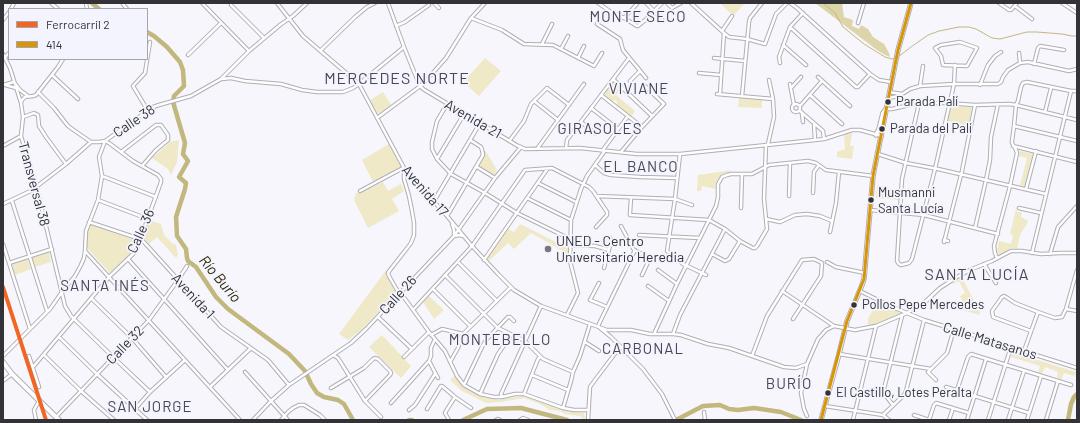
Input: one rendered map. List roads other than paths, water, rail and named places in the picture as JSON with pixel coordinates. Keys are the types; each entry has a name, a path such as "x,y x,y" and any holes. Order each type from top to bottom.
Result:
{"main road":[{"path":"822,420 847,320 862,286 873,176 882,136 894,66 911,3"},
{"path":"876,135 879,129 882,113 887,109"},
{"path":"3,362 12,374 58,419"}],"street":[{"path":"202,3 249,51"},
{"name":"Avenida 17","path":"277,3 303,36 359,84 404,168 484,260 511,287 541,306 607,330 631,330 646,334 681,335 708,344 727,348 784,367 796,368 808,364"},
{"name":"Calle 38","path":"3,356 47,312 75,276 84,258 86,231 98,200 102,176 99,157 105,141 159,105 191,96 221,79 249,51 307,3"},
{"path":"321,50 355,17 371,4 375,3"},
{"path":"388,3 421,87"},
{"path":"434,3 439,8"},
{"path":"377,118 421,87 446,58 471,18 485,3"},
{"path":"598,3 634,25 638,26 650,16"},
{"path":"646,3 662,19"},
{"path":"654,11 662,3"},
{"path":"667,3 670,6 673,4 680,4"},
{"path":"691,3 730,37 747,39 765,44 776,14 786,3"},
{"path":"742,96 749,20 762,3"},
{"path":"790,3 870,74 879,80 891,82"},
{"path":"858,22 864,3"},
{"path":"999,3 1009,10 1011,10 1016,4 1032,19"},
{"path":"1062,3 1077,13"},
{"path":"624,18 636,4"},
{"path":"231,5 264,38"},
{"path":"396,26 405,22 429,5"},
{"path":"780,64 779,57 790,27 803,13"},
{"path":"732,16 723,32 721,75 718,94 773,99"},
{"path":"471,18 502,30 524,44 553,45 594,66 602,53"},
{"path":"188,55 221,23"},
{"path":"542,44 552,24"},
{"path":"597,24 620,39 623,50 646,78"},
{"path":"790,27 857,87 870,74"},
{"path":"561,49 568,36"},
{"path":"148,54 150,42"},
{"path":"960,42 977,48 967,66 955,65 943,65 941,56 935,48 941,45 960,42"},
{"path":"783,45 806,65"},
{"path":"578,58 584,46"},
{"path":"1034,64 1039,47 1041,46 1064,50"},
{"path":"221,79 231,78 245,81 280,84 302,90 317,92 343,92 359,84 404,47"},
{"path":"980,85 988,65 1001,52"},
{"path":"1019,53 1020,63"},
{"name":"Transversal 38","path":"4,55 10,68 21,102 23,117 21,136 36,187 65,306 69,314 150,392"},
{"path":"566,148 567,140 629,58"},
{"path":"714,58 745,61"},
{"path":"34,96 62,60"},
{"path":"147,60 145,73 133,86 148,111"},
{"path":"888,98 896,97 910,89 920,86 999,84 1008,70 1020,63 1028,62 1069,71 1077,69"},
{"path":"919,103 902,180 897,257 898,262 902,265 910,263 912,259 924,215 954,84 955,65"},
{"path":"920,86 923,66"},
{"path":"630,81 640,71"},
{"path":"699,73 721,75"},
{"path":"52,75 78,99"},
{"path":"790,88 801,77"},
{"path":"818,77 850,106"},
{"path":"612,79 652,116"},
{"path":"630,198 630,215 709,220 725,229 740,241 752,248 755,248 767,229 764,199 765,166 767,144 774,117 773,99 769,80"},
{"path":"822,81 800,106 800,111 823,132 824,139"},
{"path":"3,85 14,82 20,90 28,96"},
{"path":"997,258 994,246 1010,186 1016,153 1012,140 1016,105 1022,85 1027,82 1051,88 1071,91 1077,90"},
{"path":"536,149 584,84"},
{"path":"790,84 794,105 792,109 796,112 800,111"},
{"path":"3,85 16,88"},
{"path":"622,152 642,127 664,104 645,86"},
{"name":"Avenida 21","path":"421,87 423,90 521,147"},
{"path":"510,140 524,121 529,106 547,88 569,105"},
{"path":"1045,112 1051,88"},
{"path":"1032,253 1071,91"},
{"path":"38,92 45,98 68,126 91,142 105,141 109,143 121,152 142,166 169,138 161,125 158,124 132,142 121,152"},
{"path":"889,92 903,94"},
{"path":"601,95 642,127"},
{"path":"810,95 842,124"},
{"path":"21,102 28,96 39,96 45,98"},
{"path":"534,102 558,120"},
{"path":"887,109 919,103 1016,105 1077,120"},
{"path":"447,104 437,121 432,142 432,149 437,159 451,174 485,192 517,213 570,239"},
{"path":"794,105 798,104 800,106"},
{"path":"975,228 990,160 991,137 998,104"},
{"path":"948,241 944,241 962,171 975,105"},
{"path":"591,108 618,129"},
{"path":"23,117 34,113 38,115 39,126 66,164"},
{"path":"802,113 803,122"},
{"path":"437,159 464,114"},
{"path":"567,315 578,293 570,261 571,220 576,202 583,184 603,151 628,116"},
{"path":"581,122 595,133"},
{"path":"434,202 480,123"},
{"path":"814,124 815,140"},
{"path":"1014,126 1077,141"},
{"path":"521,147 525,149 580,148 637,154 680,154 824,139 852,130 860,130 882,136"},
{"path":"815,132 823,132"},
{"path":"3,146 21,136"},
{"path":"447,216 482,159 483,152 481,147 470,140"},
{"path":"3,204 12,201 36,187 91,142"},
{"path":"1013,146 1077,162"},
{"name":"Calle 26","path":"253,420 270,401 289,385 360,335 378,317 454,236 495,178 521,147"},
{"path":"1026,189 1036,151"},
{"path":"680,154 667,251 686,265 706,275"},
{"path":"878,154 906,163 1046,194"},
{"path":"654,334 717,202 718,184 722,177 727,175 752,174 769,165 811,162 826,170 873,176"},
{"path":"789,196 790,163"},
{"path":"595,165 604,173 611,175 677,178"},
{"path":"813,193 814,172 819,165"},
{"name":"Calle 36","path":"33,367 110,276 136,251 161,184 161,179 158,175 142,166"},
{"path":"477,167 495,178"},
{"path":"360,191 404,168 404,179 414,223 414,235 411,243 388,273 394,285 438,344 445,351 457,376 464,385 480,394 494,397 524,394 563,408 588,410"},
{"path":"484,260 548,168"},
{"path":"413,310 472,246 525,170 552,168 589,187 607,212 607,215 596,227"},
{"path":"830,232 836,204 839,172"},
{"path":"741,208 742,174"},
{"path":"102,176 156,197"},
{"path":"404,179 407,176 410,176"},
{"path":"538,183 576,202"},
{"path":"596,196 675,200 692,205"},
{"path":"527,198 571,220"},
{"path":"98,200 148,219"},
{"path":"12,201 47,312"},
{"path":"1050,254 1058,227 1077,206"},
{"path":"1019,208 1041,213"},
{"path":"870,210 924,215 998,234"},
{"path":"766,218 780,222 795,215 807,214 816,215 832,221"},
{"path":"450,220 453,227 454,236 460,235 465,238"},
{"name":"Avenida 1","path":"89,222 140,239 221,327 268,360 289,385"},
{"path":"621,226 634,250 648,256 649,258 642,275"},
{"path":"673,334 680,315 725,229"},
{"path":"639,235 700,238"},
{"path":"604,268 611,242 610,238"},
{"path":"712,254 725,261 729,259 740,241"},
{"path":"3,244 30,329"},
{"path":"570,245 595,246 609,250"},
{"path":"9,263 52,249"},
{"path":"635,250 598,326 611,337 642,369 658,389 675,420"},
{"path":"85,251 110,276 240,420"},
{"path":"782,291 834,326 855,330 876,326 902,316 924,303 948,282 972,269 1011,252 1022,251 1041,254 1077,253"},
{"path":"128,259 228,370"},
{"path":"752,356 767,316 802,260 814,259 822,262 821,276 793,319"},
{"path":"458,262 496,301"},
{"path":"827,262 836,267 864,273"},
{"path":"984,264 996,283"},
{"name":"Calle 32","path":"58,419 81,391 149,320 187,266"},
{"path":"658,270 677,284"},
{"path":"1031,331 993,317 992,311 1004,296 1015,303 1038,312 1055,318 1062,317 1072,291 1077,271"},
{"path":"445,275 498,328 525,341 540,357 573,372"},
{"path":"599,282 590,300 607,307"},
{"path":"648,286 669,301"},
{"path":"450,362 458,348 463,334 511,287"},
{"path":"433,289 470,326"},
{"name":"Calle Matasanos","path":"860,291 924,320 1077,368"},
{"path":"1072,291 1077,292"},
{"path":"91,298 132,338 166,377"},
{"path":"502,397 501,394 541,306"},
{"path":"1066,309 1077,312"},
{"path":"1024,351 1038,312"},
{"path":"894,405 886,396 884,388 902,316"},
{"path":"378,317 412,348"},
{"path":"464,385 486,340 509,317 514,321"},
{"path":"883,415 905,393 924,320"},
{"path":"563,408 573,372 585,342 590,324"},
{"path":"807,416 801,394 808,364 818,339 826,330 834,326"},
{"path":"853,420 876,326"},
{"path":"404,357 430,333 442,329 463,334"},
{"path":"929,370 947,353 954,329"},
{"path":"611,337 615,330"},
{"path":"480,394 498,354 511,335"},
{"path":"59,337 147,420"},
{"path":"391,403 429,361 432,356 431,348 435,339"},
{"path":"585,342 599,351"},
{"path":"432,346 438,344"},
{"path":"588,420 590,388 620,347"},
{"path":"988,420 1011,347"},
{"path":"210,387 251,348"},
{"path":"839,354 891,362 929,370 936,380"},
{"path":"957,390 969,355 972,354 1071,385"},
{"path":"44,355 81,391 114,420"},
{"path":"333,355 338,358 364,401 381,417"},
{"path":"30,356 39,387"},
{"path":"524,394 540,357"},
{"path":"331,388 364,368 375,358 378,359 391,373 364,401"},
{"path":"967,420 986,359"},
{"path":"135,409 150,392 185,360"},
{"path":"429,361 438,378"},
{"path":"1008,420 1024,371"},
{"path":"245,372 288,420"},
{"path":"3,381 12,374"},
{"path":"408,410 415,406 435,374"},
{"path":"532,375 568,390"},
{"path":"1027,420 1041,376"},
{"path":"1046,420 1058,381"},
{"path":"427,409 441,386 471,408"},
{"path":"946,387 1030,413"},
{"path":"449,420 445,413 455,397"},
{"path":"36,420 34,410 40,401"},
{"path":"914,415 929,420 936,403 969,413"},
{"path":"281,420 293,408 299,405 304,406 320,415 325,420"},
{"path":"825,406 883,415 889,420"},
{"path":"949,420 952,408"},
{"path":"704,412 705,420"},
{"path":"876,420 877,415"},
{"path":"522,419 528,420"}],"waterway":[{"name":"Río Burío","path":"92,3 98,8"},
{"path":"823,3 835,13 843,27 864,44 885,57 892,59 895,58"},
{"path":"898,57 928,35 959,27 976,29 992,38 1000,39 1027,32 1077,36"},
{"name":"Río Burío","path":"148,33 167,47 180,62 183,70 184,86 174,96 173,102 185,143 183,154 188,161 179,177 186,183 176,217 177,236 186,249 188,261 196,267 216,297 228,309 289,354 305,371 317,393 324,397 338,400 344,404 353,420"},
{"name":"Río Burío","path":"1068,420 1071,404 1077,394"},
{"name":"Río Burío","path":"676,420 703,406 720,405 729,409 738,410 754,408 781,412 801,420"},
{"name":"Río Burío","path":"463,420 487,409 521,408 567,420"}],"rail line":[{"name":"2","path":"3,287 46,420"}],"place":[{"name":"Parada Palí","path":"888,102"},
{"name":"Parada del Palí","path":"882,129"},
{"name":"Musmanni Santa Lucía","path":"871,200"},
{"name":"UNED - Centro Universitario Heredia","path":"548,249"},
{"name":"Pollos Pepe Mercedes","path":"854,305"},
{"name":"El Castillo, Lotes Peralta","path":"828,393"}],"district":[{"name":"MONTE SECO","path":"638,17"},
{"name":"MERCEDES NORTE","path":"397,79"},
{"name":"VIVIANE","path":"639,89"},
{"name":"GIRASOLES","path":"600,129"},
{"name":"EL BANCO","path":"641,167"},
{"name":"SANTA LUCÍA","path":"977,275"},
{"name":"SANTA INÉS","path":"105,286"},
{"name":"MONTEBELLO","path":"500,340"},
{"name":"CARBONAL","path":"643,349"},
{"name":"BURÍO","path":"789,384"},
{"name":"SAN JORGE","path":"150,407"}]}
